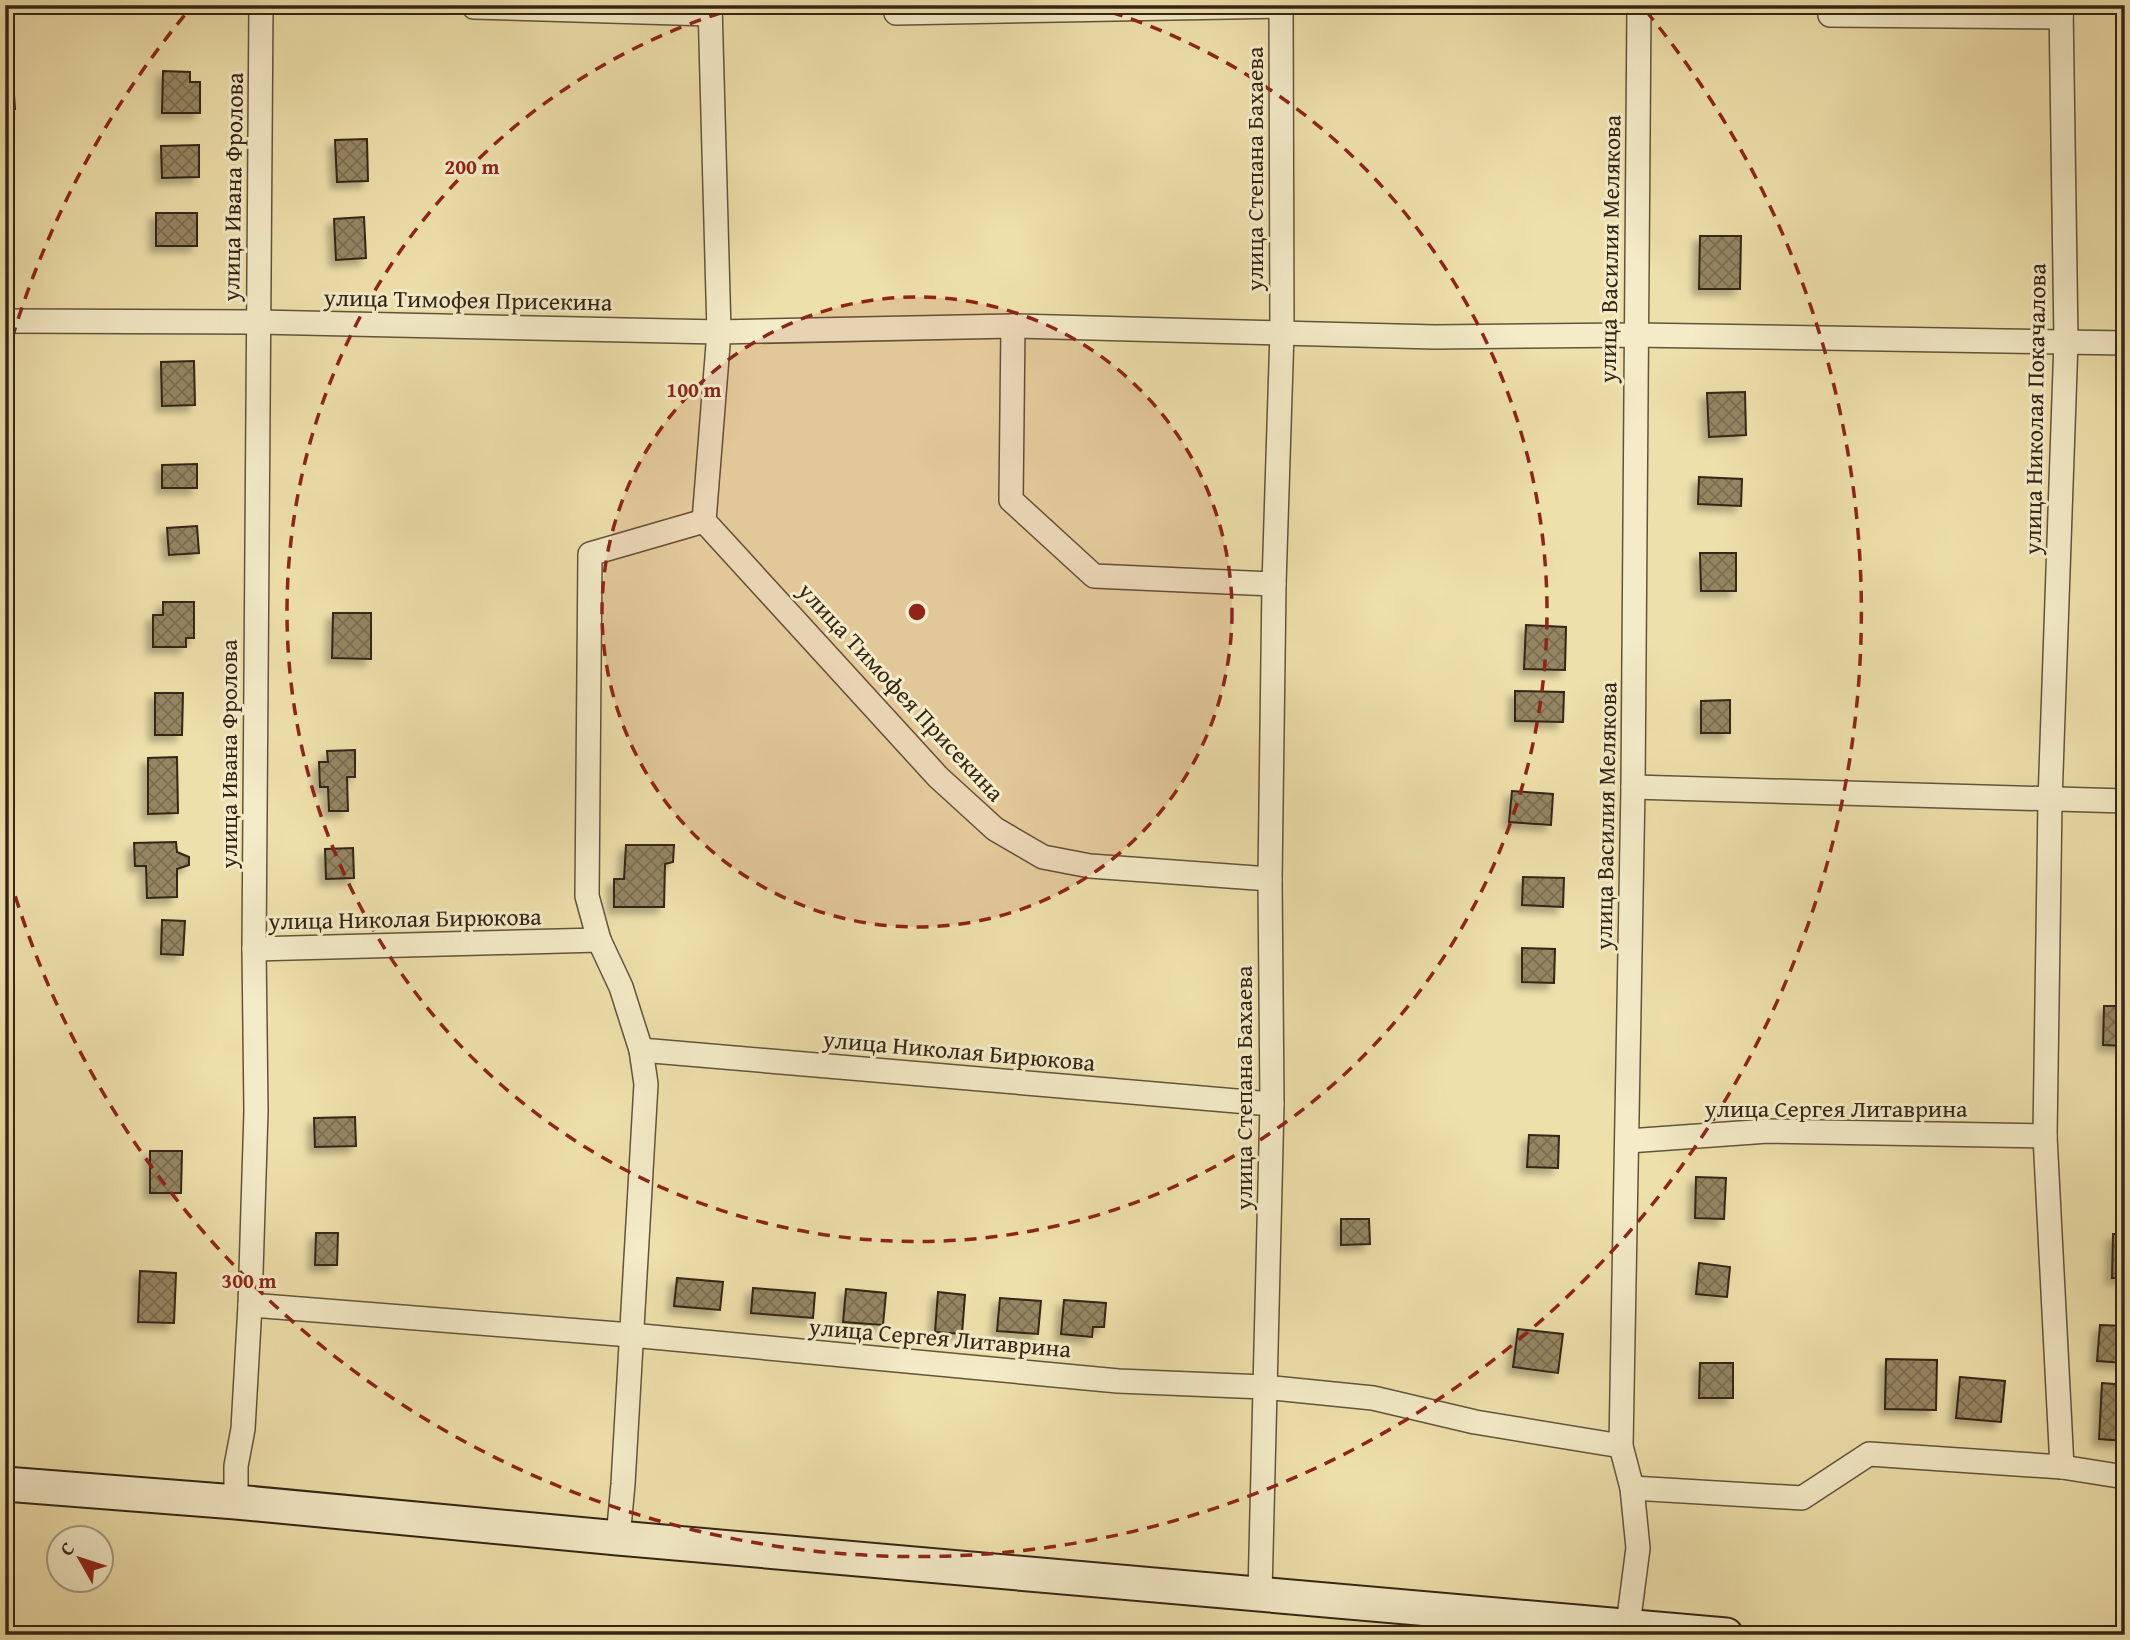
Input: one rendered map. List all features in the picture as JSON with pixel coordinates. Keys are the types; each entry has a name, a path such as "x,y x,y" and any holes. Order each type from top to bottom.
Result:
{"main road":[{"path":"5,1485 236,1502 1726,1635"}],"street":[{"name":"улица Ивана Фролова","path":"236,1502 236,1466 243,1429 250,1305 256,1111 254,949 261,5"},
{"name":"улица Василия Мелякова","path":"1628,1625 1638,1548 1632,1488 1622,1446 1633,788 1639,5"},
{"name":"улица Степана Бахаева","path":"896,13 1281,6 1282,332 1274,584 1270,879 1272,1104 1259,1593"},
{"path":"474,7 710,10 719,332 704,522 590,554 587,896 599,940 621,987 641,1050 646,1084 618,1538"},
{"name":"улица Николая Покачалова","path":"1830,15 2061,11 2066,341 2050,801"},
{"name":"улица Тимофея Присекина","path":"5,321 258,322 719,332"},
{"path":"1013,326 1011,500 1094,576 1274,584"},
{"path":"719,332 1013,326 1435,337 1635,335 2125,343"},
{"name":"улица Тимофея Присекина","path":"704,522 938,777 995,829 1043,857 1090,866 1270,879"},
{"path":"1633,788 2125,802"},
{"path":"2050,801 2045,1136 2062,1467"},
{"name":"улица Николая Бирюкова","path":"254,949 599,940"},
{"name":"улица Николая Бирюкова","path":"641,1050 1272,1104"},
{"name":"улица Сергея Литаврина","path":"1628,1140 1768,1131 2045,1136"},
{"name":"улица Сергея Литаврина","path":"250,1305 631,1335 1118,1381 1264,1387 1373,1398 1475,1422 1622,1446"},
{"path":"1632,1488 1802,1498 1869,1454 2062,1467 2125,1477"}],"building":[{"path":"5,5 12,5 12,26 5,26"},
{"path":"12,66 15,109 5,110 5,67"},
{"path":"163,71 190,72 190,82 200,82 200,113 162,113"},
{"path":"367,139 368,181 337,182 335,140"},
{"path":"199,145 199,177 162,178 161,146"},
{"path":"5,152 13,152 13,185 5,185"},
{"path":"156,213 197,213 197,246 156,246"},
{"path":"364,217 366,258 336,260 334,219"},
{"path":"5,230 13,230 14,269 5,269"},
{"path":"1700,236 1741,236 1740,289 1699,289"},
{"path":"194,361 195,405 162,406 161,362"},
{"path":"1745,392 1746,435 1709,437 1707,393"},
{"path":"197,464 197,488 162,488 162,465"},
{"path":"1699,477 1742,479 1741,506 1698,504"},
{"path":"197,526 199,553 169,555 167,528"},
{"path":"1700,553 1736,553 1736,591 1701,591"},
{"path":"163,602 194,602 194,638 186,638 186,647 153,647 153,615 163,615"},
{"path":"333,613 371,613 371,659 332,658"},
{"path":"1526,625 1566,627 1565,670 1524,669"},
{"path":"1515,691 1564,692 1563,722 1515,721"},
{"path":"155,693 183,693 182,735 155,735"},
{"path":"1730,700 1730,733 1701,733 1701,701"},
{"path":"355,750 355,777 347,777 348,811 329,811 328,787 320,787 319,762 328,762 327,751"},
{"path":"177,757 178,813 148,814 148,758"},
{"path":"1512,791 1553,794 1551,825 1509,822"},
{"path":"176,842 177,852 189,857 189,865 177,869 177,897 147,898 146,866 135,866 134,843"},
{"path":"626,845 674,845 673,862 665,864 664,907 614,907 614,879 624,879"},
{"path":"353,848 354,878 326,879 325,849"},
{"path":"1523,877 1564,878 1563,907 1522,905"},
{"path":"162,920 185,921 183,955 161,954"},
{"path":"1522,948 1555,949 1554,983 1522,982"},
{"path":"2104,1006 2125,1006 2125,1046 2103,1045"},
{"path":"355,1117 356,1146 315,1147 314,1118"},
{"path":"1529,1135 1559,1136 1558,1168 1527,1167"},
{"path":"150,1151 182,1151 181,1193 150,1193"},
{"path":"1696,1177 1726,1178 1724,1219 1695,1218"},
{"path":"1341,1219 1369,1219 1370,1244 1341,1245"},
{"path":"316,1233 338,1233 337,1265 315,1265"},
{"path":"2113,1234 2125,1234 2125,1278 2112,1278"},
{"path":"1699,1263 1730,1267 1727,1297 1696,1294"},
{"path":"140,1271 176,1273 174,1323 138,1322"},
{"path":"677,1278 723,1282 720,1310 674,1306"},
{"path":"753,1288 815,1293 813,1318 751,1313"},
{"path":"846,1289 886,1293 883,1325 843,1322"},
{"path":"938,1292 965,1295 962,1334 935,1332"},
{"path":"1000,1298 1041,1301 1038,1334 997,1331"},
{"path":"1064,1300 1106,1303 1104,1327 1093,1327 1092,1337 1061,1334"},
{"path":"2100,1325 2125,1326 2125,1363 2097,1361"},
{"path":"1518,1329 1563,1334 1558,1373 1513,1367"},
{"path":"1886,1359 1937,1360 1936,1410 1885,1409"},
{"path":"1700,1363 1733,1363 1733,1398 1699,1398"},
{"path":"1960,1377 2005,1381 2001,1422 1956,1418"},
{"path":"2102,1383 2125,1385 2125,1441 2099,1439"}]}
